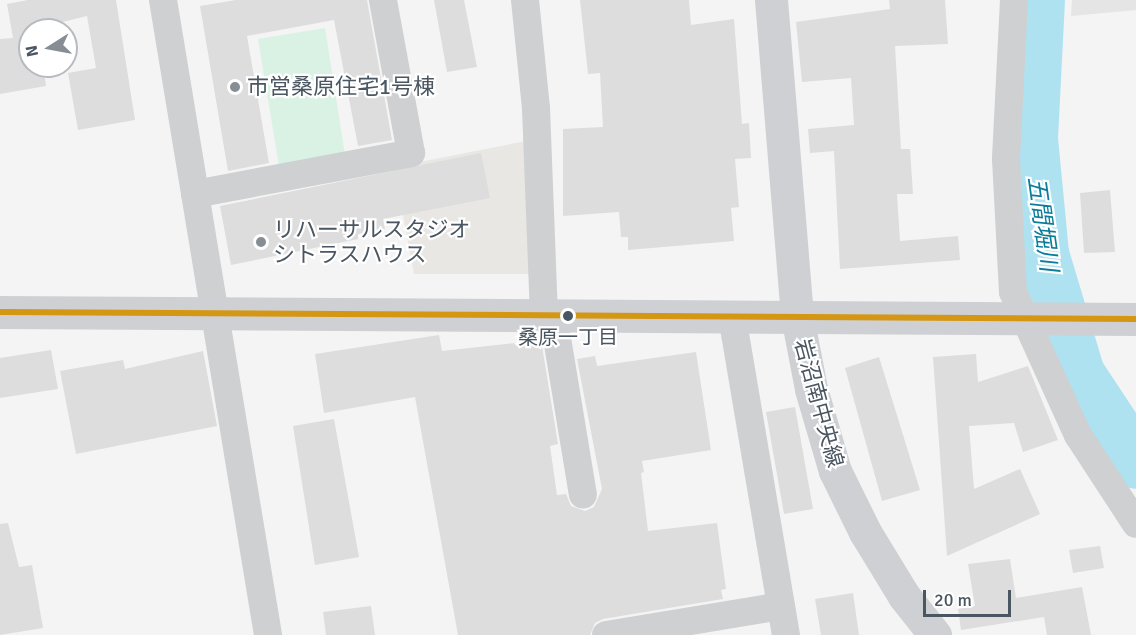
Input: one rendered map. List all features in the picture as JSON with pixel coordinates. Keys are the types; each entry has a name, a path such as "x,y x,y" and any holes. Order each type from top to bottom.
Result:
{"street":[{"path":"163,0 268,635"},
{"path":"195,194 411,153 383,0"},
{"path":"525,0 536,108 549,314 583,495"},
{"name":"岩沼南中央線","path":"771,0 797,316 810,389 835,471 865,532 904,596 935,635"},
{"path":"1014,0 1006,159 1007,230 1013,292 1078,435 1136,524"},
{"path":"0,312 1025,316 1136,319"},
{"path":"732,316 786,635"},
{"path":"606,635 781,606"}],"shaded area":[{"path":"1072,0 1136,0 1136,10 1071,16"},
{"path":"531,140 537,274 414,274 394,167"}],"green space":[{"path":"325,28 345,155 279,166 258,39"}],"building":[{"path":"28,0 116,0 135,120 78,130 69,78 78,78 78,71 96,68 87,16 78,18 18,18 18,78 45,78 46,86 0,94 0,39 13,38 7,4"},
{"path":"236,0 367,0 392,140 358,146 334,20 247,36 269,163 228,171 200,6"},
{"path":"434,0 464,0 477,67 447,72"},
{"path":"580,0 689,0 691,25 734,19 742,124 749,123 751,158 735,159 739,207 731,208 734,241 628,250 628,237 621,237 619,212 563,216 563,129 603,127 600,73 588,74"},
{"path":"889,0 945,0 948,44 895,46 901,149 910,149 913,194 897,194 900,241 958,236 960,260 840,269 834,151 810,153 808,129 854,125 851,78 802,82 796,22 890,9"},
{"path":"481,153 490,198 383,219 385,229 358,234 358,239 231,265 220,206"},
{"path":"1110,190 1115,252 1084,253 1080,193"},
{"path":"439,335 442,351 541,340 558,444 550,446 557,495 566,494 571,506 585,511 594,507 602,489 577,359 595,356 597,366 696,352 711,450 642,461 644,472 641,473 648,531 717,523 726,589 721,590 723,599 603,619 595,623 590,635 458,635 415,397 324,413 315,354"},
{"path":"51,350 58,389 0,398 0,358"},
{"path":"203,351 217,426 76,454 60,371 123,360 125,369"},
{"path":"976,354 978,382 1028,366 1058,440 1023,452 1014,423 969,426 974,489 1020,469 1040,514 947,556 933,357"},
{"path":"879,357 920,490 882,501 845,368"},
{"path":"795,407 813,509 784,514 766,412"},
{"path":"334,419 359,557 315,565 293,426"},
{"path":"8,523 19,567 32,565 43,628 0,635 0,524"},
{"path":"1100,546 1104,568 1073,573 1069,550"},
{"path":"1010,559 1016,598 1082,587 1091,635 1047,635 1044,617 961,630 958,609 975,606 968,564"},
{"path":"853,593 859,635 821,635 815,599"},
{"path":"371,606 375,635 326,635 323,612"}],"waterway":[{"name":"五間堀川","path":"1038,0 1031,139 1042,254 1078,374 1136,462"}],"transit line":[{"path":"0,312 1136,319"}],"place":[{"name":"市営桑原住宅1号棟","path":"235,87"},
{"name":"リハーサルスタジオ シトラスハウス","path":"261,242"},
{"name":"桑原一丁目","path":"568,316"}]}
